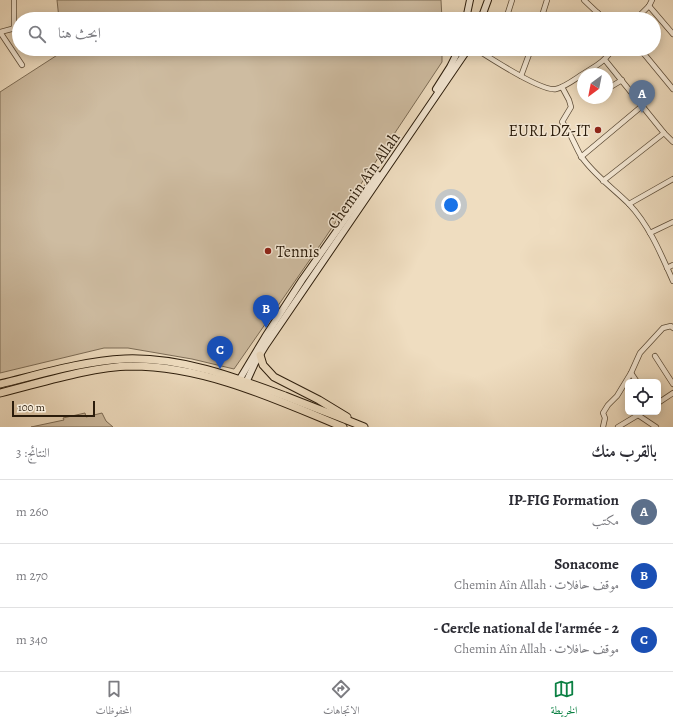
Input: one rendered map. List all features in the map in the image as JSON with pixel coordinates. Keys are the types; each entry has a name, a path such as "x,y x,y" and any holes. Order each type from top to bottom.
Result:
{"highway":[{"path":"260,355 263,365 274,377 323,402 362,426"},
{"path":"0,384 108,360 147,359 186,364 362,426"},
{"path":"0,393 109,368 131,366 156,367 241,384 342,427"}],"main road":[{"path":"467,12 470,0"},
{"path":"484,12 488,0"},
{"name":"Chemin Aîn Allah","path":"241,384 302,280 416,118 450,67 456,56"},
{"name":"Chemin Aîn Allah","path":"241,384 463,56"}],"street":[{"path":"14,0 15,12"},
{"path":"508,12 512,0"},
{"path":"543,12 547,0"},
{"path":"584,0 597,12"},
{"path":"642,12 651,2 658,12"},
{"path":"661,17 673,34"},
{"path":"12,29 0,32 12,50"},
{"path":"16,56 22,65"},
{"path":"488,56 521,76 547,89 562,87 605,60 608,56"},
{"path":"521,76 528,56"},
{"path":"646,56 673,89"},
{"path":"605,60 673,142"},
{"path":"613,86 622,80"},
{"path":"562,87 571,107 562,122 566,126 568,133 581,157 603,181 629,204 650,233 673,281"},
{"path":"581,157 642,106"},
{"path":"603,181 664,133"},
{"path":"629,204 673,179"},
{"path":"650,233 673,222"},
{"path":"667,268 673,265"},
{"path":"603,427 605,418 603,414 608,405 617,396 631,373 640,353 663,328 672,326 673,328"},
{"path":"655,356 673,384"},
{"path":"631,373 635,379"},
{"path":"661,401 673,393"},
{"path":"618,427 638,415 656,427"}],"shaded area":[{"path":"57,0 441,0 442,12 58,12"},
{"path":"56,56 442,56 442,62 325,238 234,369 192,359 128,348 104,348 0,373 0,92"},
{"path":"85,413 86,417 102,413 106,421 113,427 31,427 64,420 63,418"}],"place":[{"name":"IP-FIG Formation","path":"642,113"},
{"name":"EURL DZ-IT","path":"598,130"},
{"name":"Tennis","path":"268,251"},
{"name":"Sonacome","path":"266,328"},
{"name":"Cercle national de l'armée - 2 -","path":"220,369"}]}
